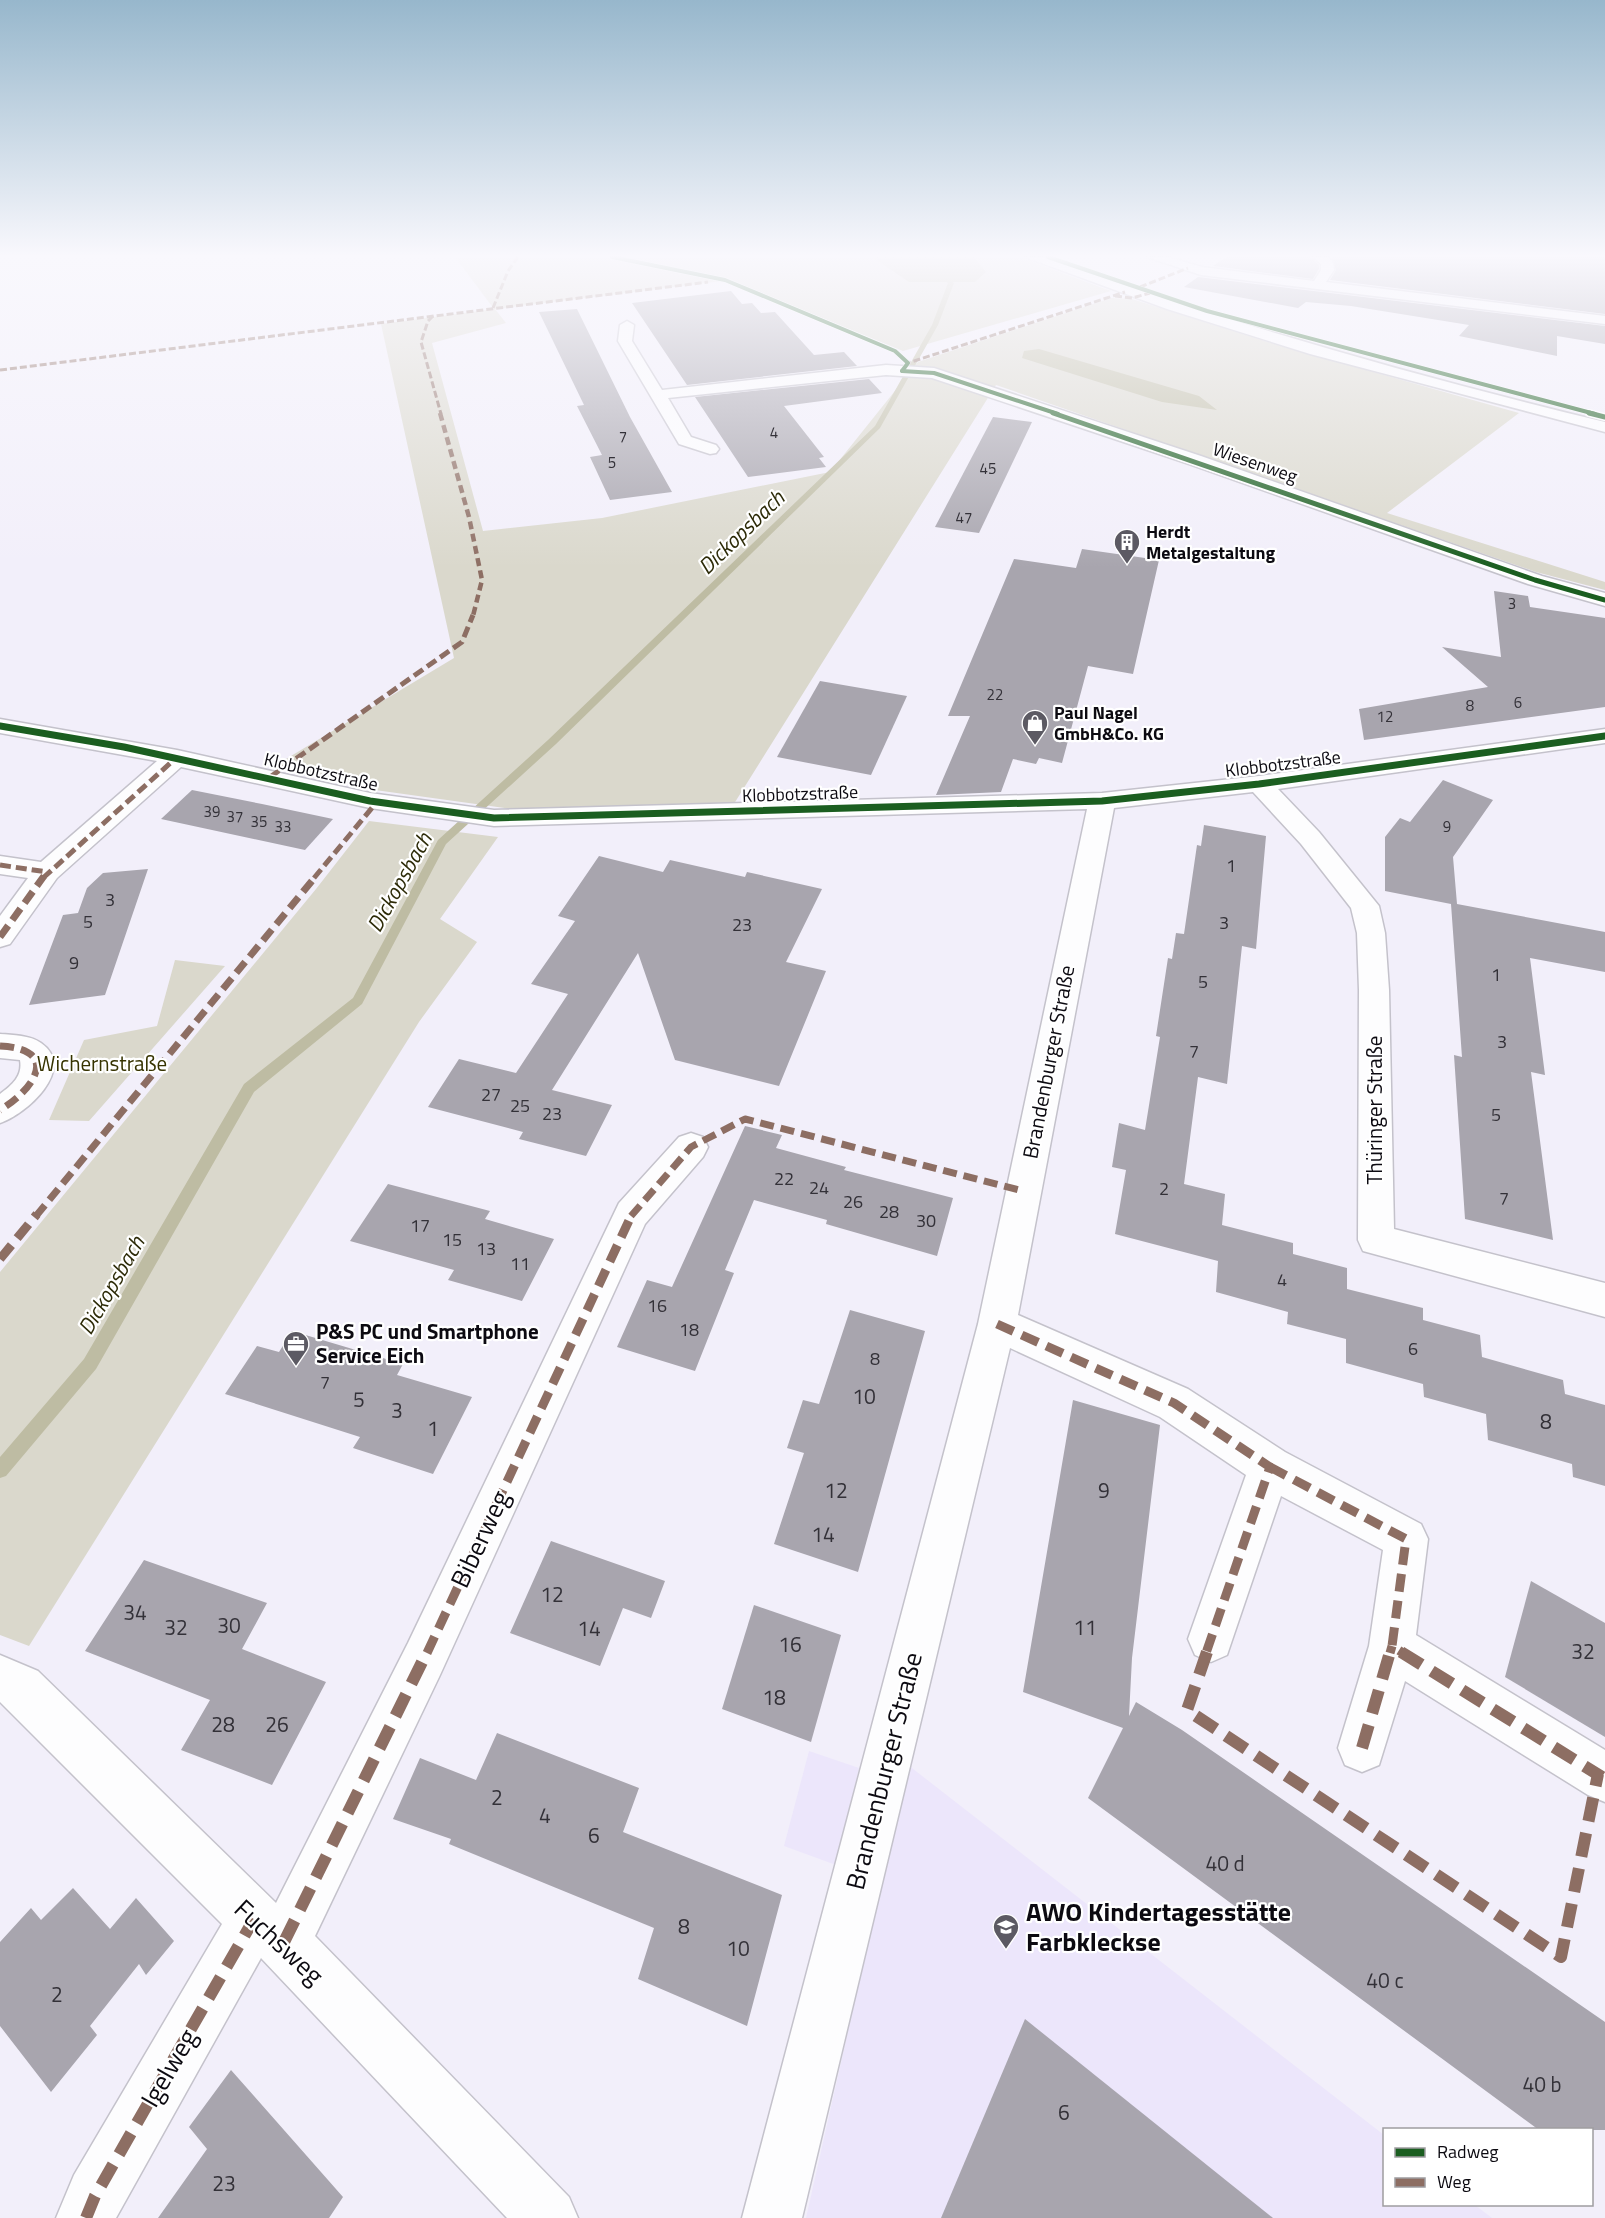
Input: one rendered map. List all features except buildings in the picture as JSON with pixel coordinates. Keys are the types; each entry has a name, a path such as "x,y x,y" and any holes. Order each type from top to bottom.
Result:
{"street":[{"path":"636,361 686,440 710,449"},
{"path":"1356,361 1605,427"},
{"name":"Wiesenweg","path":"656,395 886,370 907,369 945,377 1195,460 1535,580 1605,600"},
{"name":"Klobbotzstraße","path":"0,726 177,757 376,803 445,814 494,818 1102,801 1259,784 1605,736"},
{"path":"0,937 47,872 177,757"},
{"name":"Thüringer Straße","path":"1259,784 1310,838 1365,906 1371,933 1374,990 1376,1240 1605,1300"},
{"name":"Brandenburger Straße","path":"772,2218 997,1324 1102,801"},
{"path":"0,866 47,872"},
{"path":"0,1046 25,1048 34,1054 38,1063 38,1073 22,1096 0,1110"},
{"name":"Biberweg","path":"269,1931 424,1659 632,1214 690,1147"},
{"path":"997,1324 1174,1403 1270,1467 1406,1539 1392,1646 1362,1748"},
{"path":"1211,1639 1270,1467"},
{"path":"1392,1646 1605,1778"},
{"name":"Fuchsweg","path":"0,1678 21,1688 269,1931 548,2218"},
{"name":"Igelweg","path":"86,2218 95,2196 269,1931"}],"shaded area":[{"path":"1030,361 1078,361 1199,396 1217,410 1162,402"},
{"path":"809,1751 859,1768 836,1865 784,1846"},
{"name":"AWO Kindertagesstätte Farbkleckse","path":"908,1765 1383,2134 1383,2206 1476,2206 1492,2218 806,2218"}],"green space":[{"path":"389,361 437,361 483,531 602,518 830,472 918,362 923,361 1333,361 1519,413 1387,513 1605,582 1605,590 1536,572 996,385 732,807 512,809 375,790 276,765 454,658"},
{"path":"369,821 498,837 440,919 477,942 419,1022 29,1646 0,1635 0,1272 316,889"},
{"name":"Wichernstraße","path":"175,960 225,966 89,1121 49,1120 84,1040 157,1026"}],"waterway":[{"name":"Dickopsbach","path":"0,1470 90,1364 249,1088 358,1001 442,842 552,742 878,427 915,361"}],"marked path":[{"path":"0,370 76,361"},
{"path":"270,777 462,642 478,604 482,580 469,517 426,361"},
{"path":"906,361 908,363 915,361"},
{"path":"0,937 47,872 177,757"},
{"path":"0,1259 376,803 370,801"},
{"path":"0,865 47,872"},
{"path":"0,1046 19,1047 31,1052 37,1060 37,1070 24,1092 0,1110"},
{"path":"284,1942 424,1659 632,1214 691,1147 745,1119 1023,1191"},
{"path":"997,1324 1174,1403 1270,1467 1187,1710 1561,1957 1598,1774"},
{"path":"1270,1467 1406,1539 1392,1646 1602,1777"},
{"path":"1362,1748 1392,1646"},
{"path":"86,2218 95,2196 254,1919"}],"cycle path":[{"path":"902,371 908,363 905,361"},
{"path":"1393,361 1605,417"},
{"path":"902,371 934,373 1195,460 1535,580 1605,600"},
{"path":"0,726 124,747 370,801 494,818 1102,801 1259,784 1605,736"}],"place":[{"name":"Herdt Metalgestaltung","path":"1127,565"},
{"name":"Paul Nagel GmbH&Co. KG","path":"1035,746"},
{"name":"P&S PC und Smartphone Service Eich","path":"296,1367"},
{"name":"AWO Kindertagesstätte Farbkleckse","path":"1006,1950"}]}
